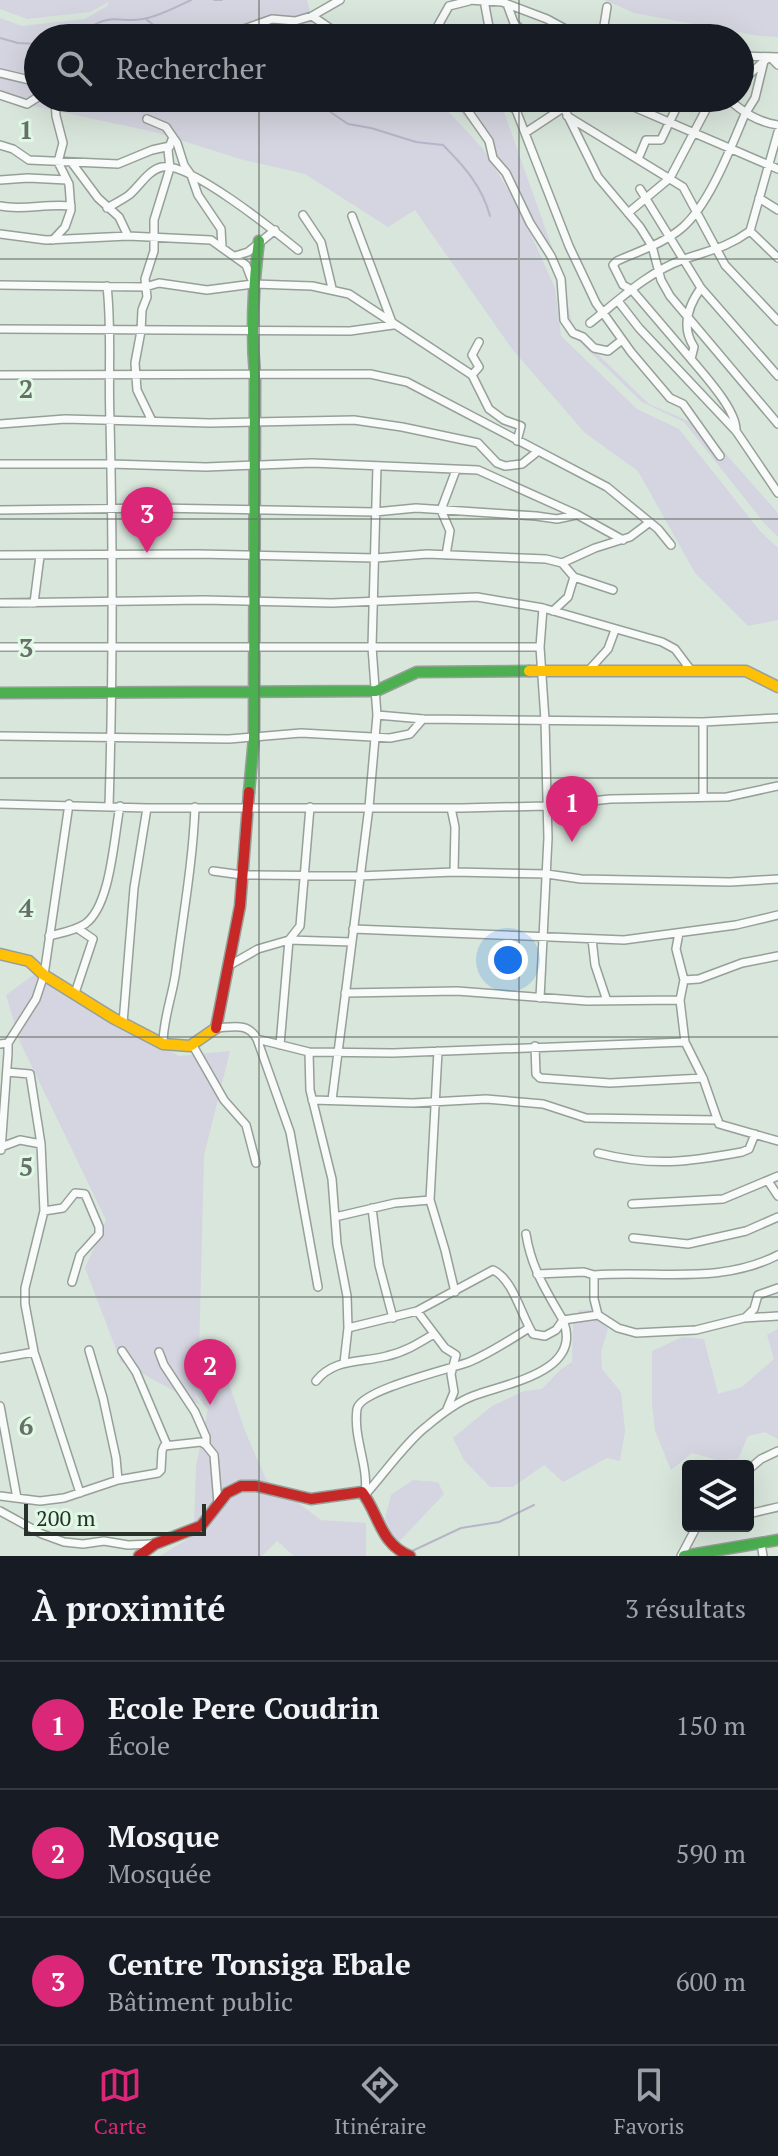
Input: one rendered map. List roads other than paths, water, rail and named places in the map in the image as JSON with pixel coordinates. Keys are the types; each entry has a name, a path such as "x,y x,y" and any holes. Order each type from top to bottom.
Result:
{"street":[{"path":"258,24 272,19 295,21 312,16 340,0"},
{"path":"484,0 488,24"},
{"path":"438,24 448,3 484,0 504,2 557,24"},
{"path":"504,2 515,24"},
{"path":"604,24 607,7"},
{"path":"312,16 324,24"},
{"path":"770,58 778,65"},
{"path":"754,71 770,58"},
{"path":"754,100 770,58"},
{"path":"0,73 24,77"},
{"path":"0,95 24,103"},
{"path":"53,240 65,227 71,206 67,180 58,162 63,143 56,112"},
{"path":"469,112 489,141 493,158 506,173 530,223 551,256 561,279 564,320 573,333 597,349 608,351 622,340"},
{"path":"517,112 569,246 603,313 670,398 683,404 720,456"},
{"path":"525,133 564,112"},
{"path":"564,112 683,187 728,269 778,321"},
{"path":"564,112 594,172 652,246 670,296 778,424"},
{"path":"645,112 774,168"},
{"path":"638,159 646,140 660,141 675,112"},
{"path":"628,213 670,178 705,112"},
{"path":"743,112 763,123 778,125"},
{"path":"736,431 736,424 722,398 632,290 623,285 613,265 668,238 687,223 730,149 745,114"},
{"path":"147,119 166,127 173,137 198,195 221,229 222,247"},
{"path":"590,323 659,271 681,260 716,251 750,231 759,198 774,168 778,132"},
{"path":"152,421 137,390 134,375 142,310 147,297 146,274 152,258 156,208 170,168 173,137"},
{"path":"0,145 13,149 29,160 123,164 152,150 170,146"},
{"path":"72,163 107,208 119,217 128,236"},
{"path":"107,208 130,194 157,169 170,168 191,175 275,230 298,250"},
{"path":"0,180 67,180"},
{"path":"640,189 701,288 778,376"},
{"path":"759,198 778,210"},
{"path":"0,206 71,206"},
{"path":"303,215 321,242 332,288"},
{"path":"352,216 393,325"},
{"path":"235,256 244,254 275,230"},
{"path":"750,231 778,258"},
{"path":"0,234 53,240 128,236 205,239 246,265 253,284"},
{"path":"216,1028 230,965 242,875 254,738 255,376 251,331 259,241"},
{"path":"0,285 145,287 159,283 207,290 253,284 332,288 349,294 472,375 489,409 504,420 521,426 517,441"},
{"path":"107,286 113,510 109,806"},
{"path":"691,359 694,347 686,334 688,315 701,288"},
{"path":"618,301 639,328 736,431 778,493"},
{"path":"0,329 350,331 393,325"},
{"path":"472,375 479,367 472,355 479,342"},
{"path":"0,375 370,374 407,382 607,487 666,536 671,545"},
{"path":"0,424 65,419 354,420 478,443 497,463 505,466 522,464 537,452"},
{"path":"0,464 253,467 312,463 484,471 623,540"},
{"path":"332,1100 369,807 377,715 372,647 377,466"},
{"path":"446,555 450,531 441,510 456,470"},
{"path":"0,510 155,508 375,512 416,508 557,519 576,514"},
{"path":"562,563 623,540 650,522"},
{"path":"0,555 376,558 446,555 546,559 562,563 574,577 613,590"},
{"path":"34,603 40,556"},
{"path":"553,611 568,597 574,577"},
{"path":"0,603 373,602 477,597 543,608 668,646 675,649 690,669"},
{"path":"540,998 547,874 545,720 540,647 543,608"},
{"path":"589,670 608,649 615,630"},
{"path":"0,647 540,647"},
{"path":"0,693 376,691 417,672 690,669 746,671 778,687"},
{"path":"377,715 423,719 703,722 778,718"},
{"path":"0,736 254,738 301,733 375,738 410,734 423,719"},
{"path":"703,722 703,796"},
{"path":"0,804 147,808 546,806 610,799 732,796 778,786"},
{"path":"1,1150 7,1072 4,1043 36,999 44,975 69,804"},
{"path":"49,936 88,922 101,898 112,861 120,806"},
{"path":"163,1044 163,1030 177,967 194,838 195,807"},
{"path":"280,1045 289,940 300,926 310,807"},
{"path":"123,1023 134,888 147,808"},
{"path":"451,808 455,827 454,872"},
{"path":"213,871 242,875 305,876 454,872 547,874 581,879 730,882 778,879"},
{"path":"353,929 624,940 736,925 778,915"},
{"path":"75,993 93,939 77,928"},
{"path":"679,933 676,949 684,980 680,1000 685,1042 703,1078 718,1120 722,1126 778,1141"},
{"path":"592,939 595,965 607,1001"},
{"path":"230,965 258,949 289,940 352,942"},
{"path":"0,954 29,961 44,975 163,1044 182,1047 192,1044 216,1028 250,1029 257,1039 290,1132 318,1287"},
{"path":"684,980 699,979 742,963 778,956"},
{"path":"345,993 457,991 607,1001 680,1000"},
{"path":"257,1039 309,1052 438,1051 685,1042"},
{"path":"192,1044 224,1100 246,1125 256,1163"},
{"path":"535,1046 536,1074 540,1078 610,1083 703,1078"},
{"path":"438,1051 430,1200 455,1292"},
{"path":"309,1052 312,1100 332,1179 347,1296 348,1328 344,1363"},
{"path":"7,1072 30,1074 41,1144 44,1211 25,1288 26,1315 34,1352 80,1493"},
{"path":"312,1100 433,1103 486,1099 543,1104 586,1118 718,1120"},
{"path":"598,1153 644,1162 686,1162 742,1152 749,1149 755,1134"},
{"path":"1,1150 20,1140 41,1144"},
{"path":"632,1204 712,1201 735,1195 778,1176"},
{"path":"768,1181 778,1196"},
{"path":"44,1211 63,1208 72,1195 83,1192 99,1227 98,1237 80,1255 72,1282"},
{"path":"335,1217 408,1201 430,1200"},
{"path":"372,1208 379,1265 393,1318"},
{"path":"633,1238 690,1244 746,1231 778,1217"},
{"path":"365,1495 425,1427 474,1395 505,1388 542,1370 566,1348 568,1340 563,1320 529,1256 526,1234"},
{"path":"537,1274 712,1275 750,1267 778,1255"},
{"path":"348,1328 417,1311 488,1271 496,1270 507,1283 529,1328 537,1336 545,1336 556,1330 563,1320 598,1315 618,1328 636,1333 696,1330 744,1318 778,1316"},
{"path":"594,1275 598,1315"},
{"path":"744,1318 754,1309 758,1295 778,1288"},
{"path":"417,1311 445,1348 456,1355 452,1368 454,1392 444,1415"},
{"path":"410,1556 399,1553 387,1539 365,1495 367,1475 356,1431 358,1405 401,1383 452,1368 486,1353 529,1328"},
{"path":"316,1381 325,1370 344,1363 406,1351 434,1334"},
{"path":"89,1350 103,1398 118,1480"},
{"path":"122,1351 136,1372 167,1445"},
{"path":"0,1358 34,1352"},
{"path":"159,1352 164,1365 195,1412 206,1437 206,1445"},
{"path":"0,1409 17,1498"},
{"path":"0,1496 40,1501 80,1493 118,1480 158,1473 161,1470 162,1448 201,1442 214,1455 218,1505"},
{"path":"754,1465 778,1451"},
{"path":"0,1511 64,1542 152,1544 194,1530 227,1494 246,1485 306,1500 339,1498 362,1492 365,1495"},
{"path":"754,1513 778,1507"},
{"path":"694,1532 683,1556 725,1553 778,1540"},
{"path":"761,1543 763,1556"},
{"path":"139,1556 152,1544"}],"waterway":[{"path":"96,24 113,19 149,18 191,0"},
{"path":"214,0 222,0"},
{"path":"147,20 152,24"},
{"path":"0,38 24,43"},
{"path":"330,112 348,124 416,142 443,145 471,177 490,216"},
{"path":"410,1552 461,1528 499,1522 534,1505"}],"place":[{"name":"Centre Tonsiga Ebale","path":"147,553"},
{"name":"Ecole Pere Coudrin","path":"572,842"},
{"name":"Mosque","path":"210,1405"}]}
